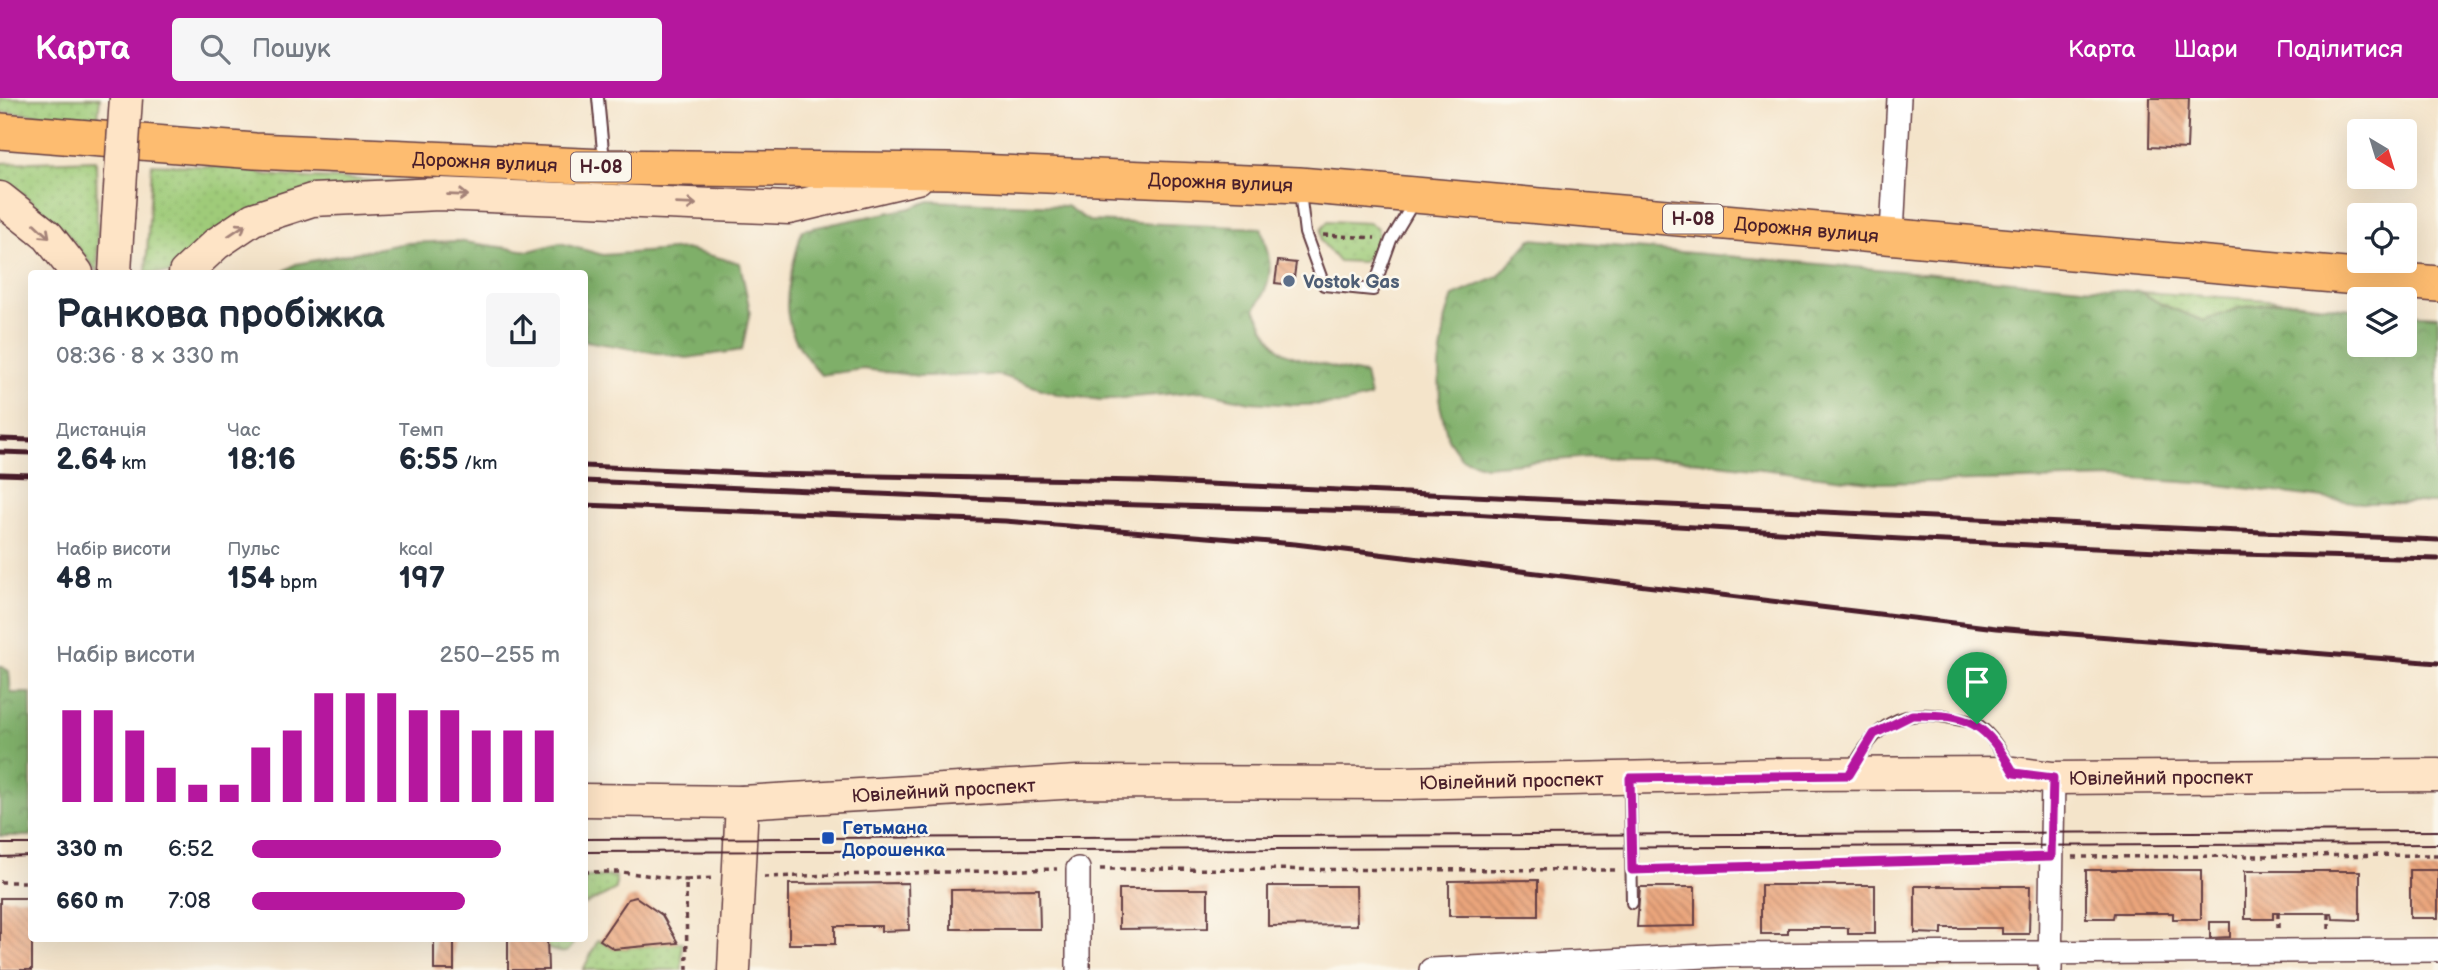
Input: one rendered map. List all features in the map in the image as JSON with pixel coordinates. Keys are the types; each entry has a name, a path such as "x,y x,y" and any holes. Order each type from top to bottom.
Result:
{"main road":[{"path":"115,270 126,98"},
{"name":"Дорожня вулиця","path":"10,130 255,151 605,167 948,171 1299,185 1416,197 1892,234 2438,285"},
{"path":"188,270 216,244 253,219 312,200 439,194 789,208 948,171"},
{"path":"0,198 48,236 75,270"},
{"name":"Ювілейний проспект","path":"588,800 742,802 1079,782 1403,783 2014,773 2053,778 2438,775"},
{"path":"734,970 742,802"}],"street":[{"path":"1892,234 1899,98"},
{"path":"2050,961 2053,778"},
{"path":"1078,869 1078,970"},
{"path":"1431,970 1725,962 2385,960 2438,950"}],"lane":[{"path":"598,98 605,167"},
{"path":"1299,185 1305,233 1324,285 1373,290 1391,240 1416,197"},
{"path":"1849,775 1874,734 1885,726 1912,715 1938,715 1977,724 2001,751 2014,773"},
{"path":"1630,778 1632,903"}],"path":[{"path":"1305,233 1391,240"},
{"path":"588,872 621,872 686,880 1078,869 1632,870 2051,857 2438,855"},
{"path":"686,880 687,970"},
{"path":"0,882 28,881"}],"green space":[{"path":"0,98 100,98 98,118 0,112"},
{"path":"96,160 98,270 62,227 18,190 0,182 0,163"},
{"path":"152,164 241,168 267,175 309,178 438,182 346,186 176,270 146,270"},
{"path":"929,201 1066,206 1089,221 1261,228 1270,270 1266,287 1255,309 1270,338 1278,348 1289,355 1365,374 1370,397 1343,404 1295,405 1250,402 1201,391 1101,400 1057,394 999,375 919,376 863,369 821,375 805,356 789,323 788,290 802,230 911,208"},
{"path":"1328,221 1369,223 1378,228 1378,243 1363,262 1338,261 1321,241 1321,230"},
{"path":"1531,239 2140,292 2163,305 2204,321 2239,308 2284,301 2347,309 2347,357 2417,357 2417,315 2438,316 2438,503 2362,503 2212,484 2119,478 1879,483 1675,459 1591,457 1485,466 1461,458 1448,439 1440,405 1439,367 1446,317 1453,296 1498,277"},
{"path":"457,241 529,251 560,243 603,255 685,249 740,263 750,311 742,350 687,358 588,342 588,270 286,270 296,264 406,243"},
{"path":"2140,292 2284,301 2239,308 2204,321 2163,305"},
{"path":"0,666 9,671 11,693 28,693 28,836 0,836"},
{"path":"616,876 616,889 588,903 588,877"},
{"path":"598,940 614,949 682,942 682,970 583,970"},
{"path":"547,942 573,942 565,952 547,948"}],"building":[{"path":"2150,98 2189,98 2187,149 2149,147"},
{"path":"1278,261 1296,263 1293,285 1275,283"},
{"path":"2086,870 2201,870 2201,919 2173,919 2173,913 2114,913 2113,918 2086,918"},
{"path":"2410,870 2438,870 2438,918 2410,918"},
{"path":"2245,871 2360,871 2360,920 2333,919 2332,913 2273,913 2273,919 2245,919"},
{"path":"1538,880 1538,916 1449,916 1449,881"},
{"path":"908,883 909,930 881,931 881,926 835,926 835,944 789,944 789,884"},
{"path":"1761,885 1875,885 1875,934 1848,934 1848,928 1788,928 1788,934 1761,934"},
{"path":"1268,886 1356,886 1357,925 1268,926"},
{"path":"1915,886 2030,886 2029,934 2002,934 2002,928 1942,928 1942,934 1915,933"},
{"path":"1640,887 1695,887 1695,926 1637,927"},
{"path":"1039,889 1040,929 951,929 951,890"},
{"path":"1119,889 1208,889 1208,928 1119,929"},
{"path":"636,897 662,915 678,943 614,949 600,940 628,899"},
{"path":"0,898 28,898 28,942 32,942 32,970 0,970"},
{"path":"2210,922 2230,922 2230,937 2210,938"},
{"path":"434,942 454,942 454,970 434,970"},
{"path":"508,942 547,942 548,970 508,970"}],"tram line":[{"path":"588,839 2438,831"},
{"path":"0,844 28,844"},
{"path":"588,852 2438,844"},
{"path":"0,857 28,856"}],"railway":[{"path":"0,439 28,440"},
{"path":"0,452 28,453"},
{"path":"588,466 768,474 1142,481 2438,540"},
{"path":"0,474 28,475"},
{"path":"588,481 1104,504 1471,514 1901,539 2202,553 2438,559"},
{"path":"588,505 1005,521 1295,544 1996,628 2438,663"}],"place":[{"name":"Vostok Gas","path":"1289,281"},
{"name":"Гетьмана Дорошенка","path":"828,838"}],"route":[{"path":"1912,715 1938,715 1977,724 2001,751 2014,773 2053,778 2051,857 1632,870 1630,778 1849,775 1874,734 1885,726 1912,715"}]}
